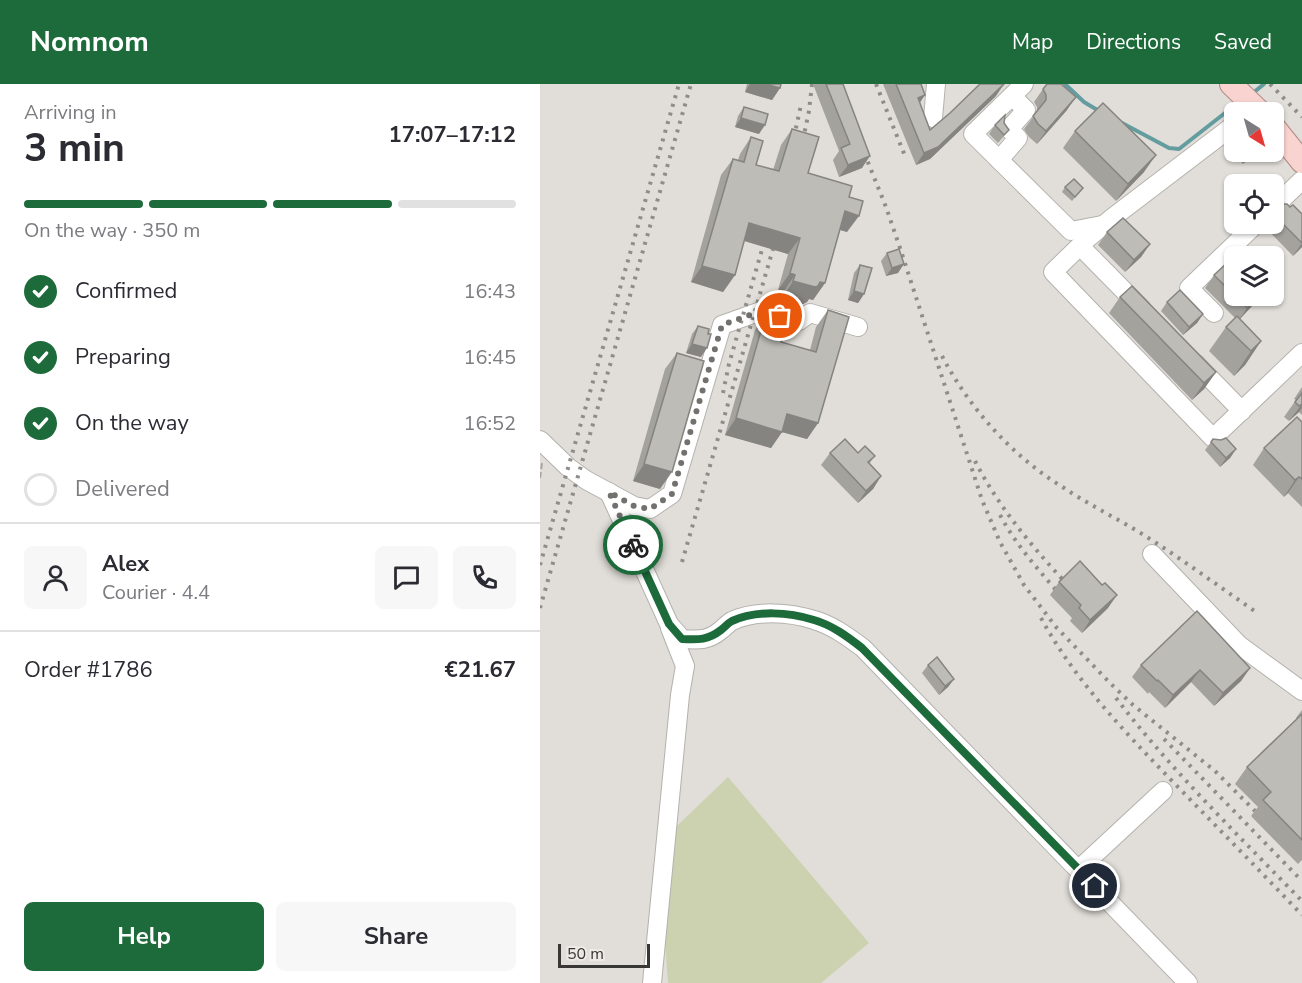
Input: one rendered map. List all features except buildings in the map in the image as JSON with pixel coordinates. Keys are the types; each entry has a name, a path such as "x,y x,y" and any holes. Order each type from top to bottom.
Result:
{"main road":[{"path":"1284,134 1302,149"},
{"path":"1284,142 1302,162"}],"street":[{"path":"933,118 936,84"},
{"path":"999,160 1018,138 1009,129 1026,110 1018,90 973,134 999,160 1071,231 1103,225"},
{"path":"1224,133 1103,225 1053,272 1213,438 1302,353"},
{"path":"1284,197 1302,180"},
{"path":"1214,313 1189,288 1246,234"},
{"path":"1080,246 1153,320"},
{"path":"540,440 568,467 586,480 634,506 650,509 672,494 722,325 761,311 799,321 810,313 858,327"},
{"path":"1185,353 1242,411"},
{"path":"609,492 669,624 685,666 680,694 652,983"},
{"path":"1152,554 1239,645 1302,691"},
{"path":"669,624 682,639 699,640 709,638 730,622 751,615 776,613 815,620 839,632 862,648 1188,983"},
{"path":"1079,869 1163,791"}],"green space":[{"path":"728,777 869,943 821,983 668,983 658,844"}],"waterway":[{"path":"1065,84 1084,102 1099,111"},
{"path":"1253,93 1264,84"},
{"path":"1122,123 1169,148 1179,149 1224,114"}],"railway":[{"path":"540,565 679,84"},
{"path":"540,608 691,84"},
{"path":"801,149 812,84"},
{"path":"876,84 905,156"},
{"path":"1270,84 1302,117"},
{"path":"792,146 801,105"},
{"path":"861,145 900,248 982,500 1000,542 1024,585 1056,627 1110,683 1133,705 1215,771 1255,811"},
{"path":"723,393 729,364 763,246"},
{"path":"682,562 773,249"},
{"path":"942,356 979,413 1027,461 1073,494 1139,532 1183,561 1256,612"},
{"path":"975,461 1015,524 1064,581"},
{"path":"1000,515 1019,545 1056,590"},
{"path":"1041,618 1070,664 1102,706 1302,915"},
{"path":"1116,698 1183,777 1302,901"},
{"path":"1164,739 1302,881"}],"way so far":[{"path":"633,545 609,492 634,506 650,509 672,494 722,325 761,311 780,316"}],"route":[{"path":"633,545 669,624 682,639 709,638 730,622 751,615 776,613 815,620 839,632 862,648 1095,886"}]}
